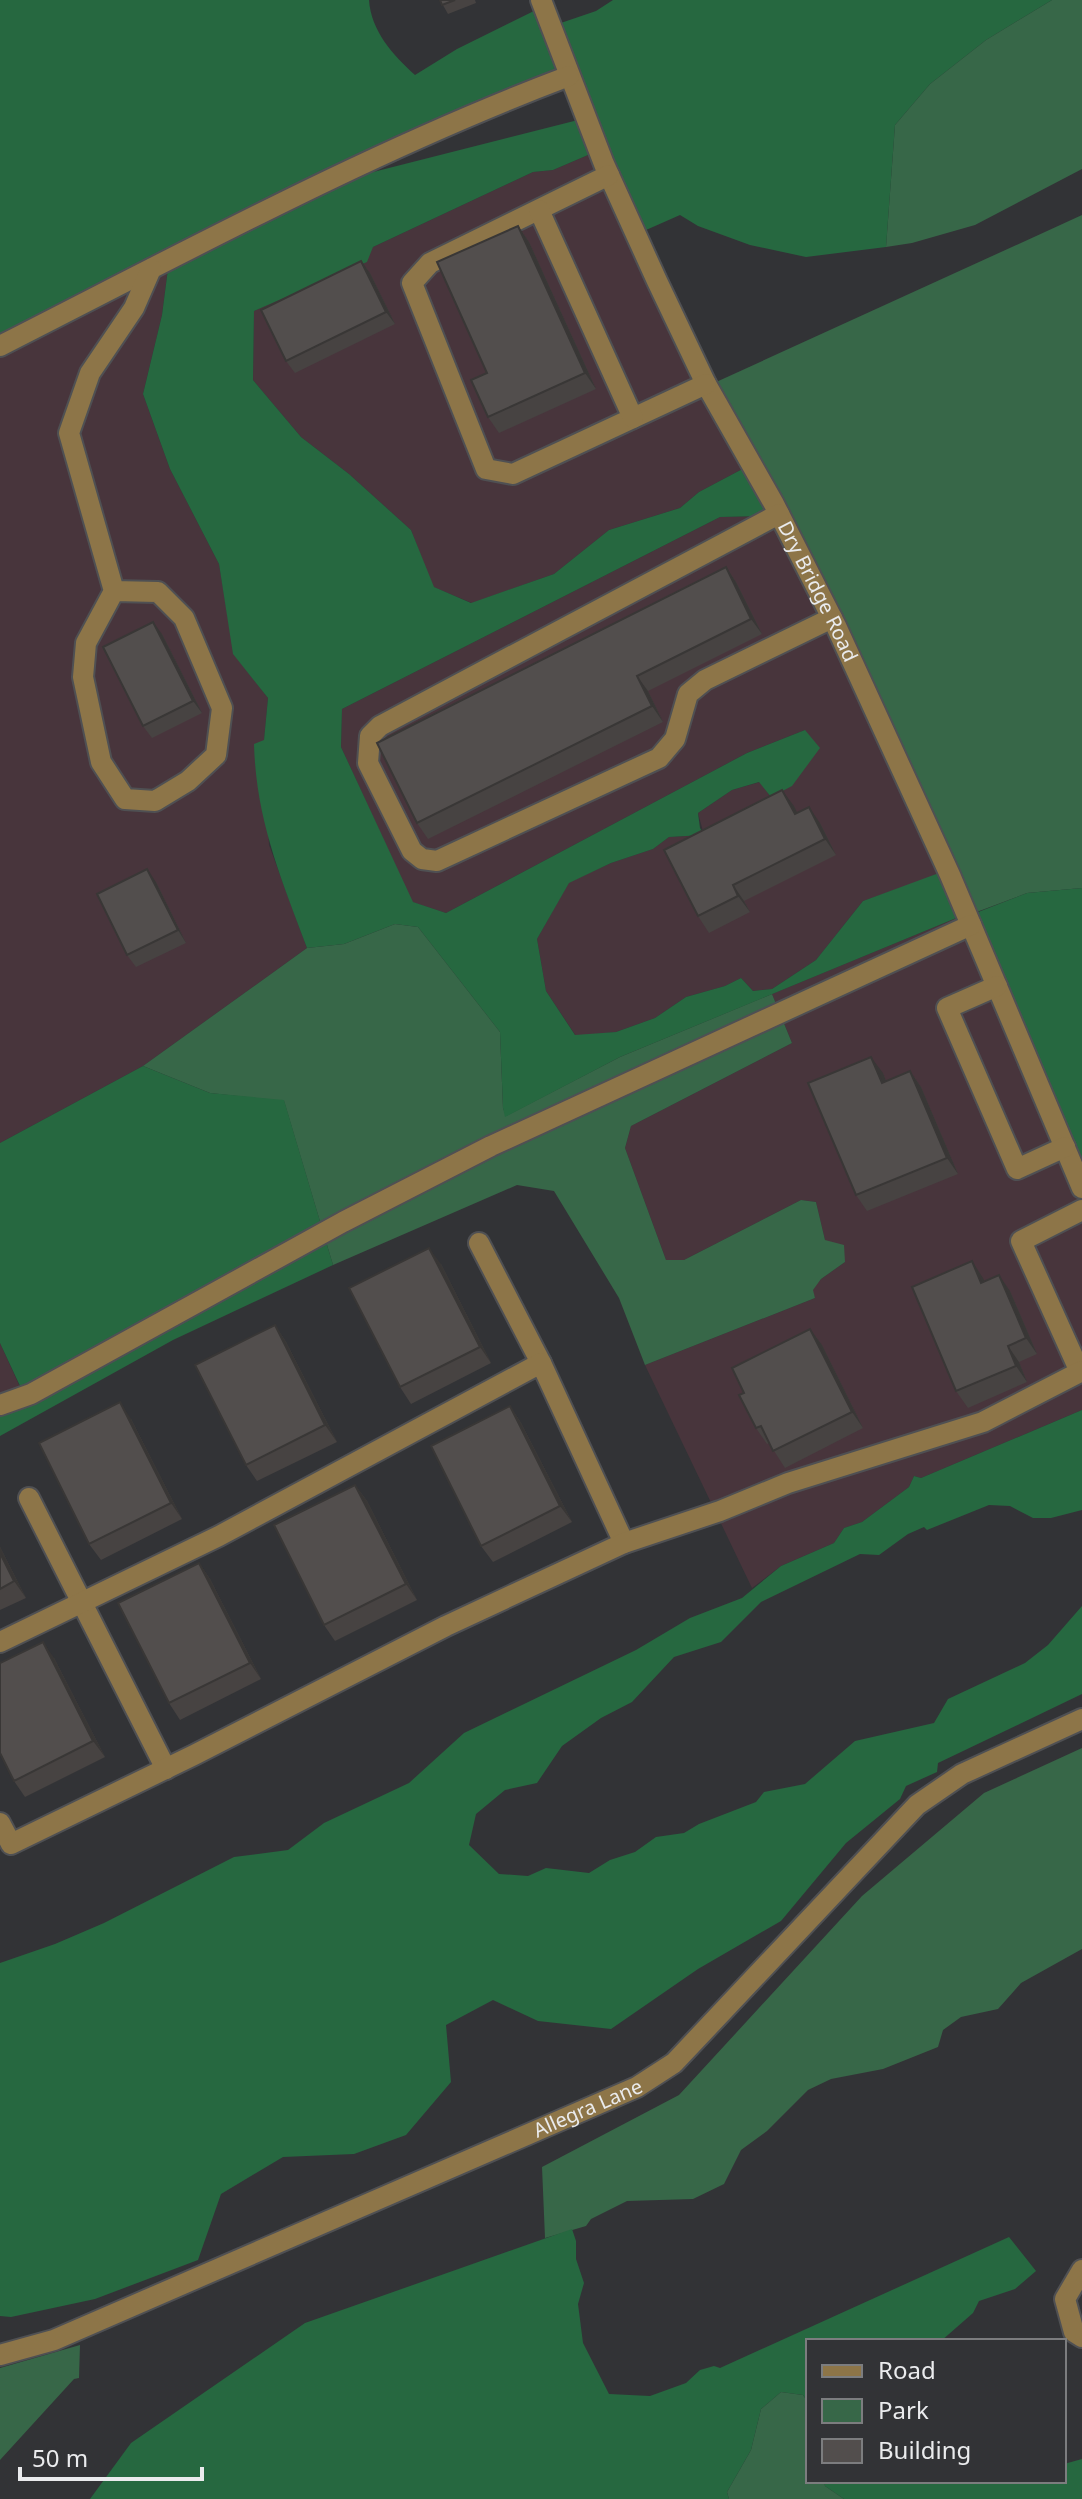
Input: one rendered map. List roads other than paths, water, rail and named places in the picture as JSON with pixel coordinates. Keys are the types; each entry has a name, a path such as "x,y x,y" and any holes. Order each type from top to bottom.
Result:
{"street":[{"name":"Dry Bridge Road","path":"541,0 609,175 706,384 779,514 832,618 971,925 1082,1188"},
{"path":"0,346 348,172 483,108 569,76"},
{"path":"609,175 430,263 412,283 486,469 513,474 706,384"},
{"path":"548,206 640,415"},
{"path":"114,591 158,592 184,618 222,708 216,755 188,781 155,801 125,799 101,762 83,677 86,643 114,591 69,433 90,373 134,308 151,269"},
{"path":"779,514 380,726 370,736 368,763 412,851 422,859 437,861 659,758 675,739 688,694 705,680 832,618"},
{"path":"0,1405 31,1394 343,1222 491,1146 971,925"},
{"path":"997,986 947,1008 1017,1169 1065,1147"},
{"path":"0,1823 11,1844 446,1626 624,1543 720,1511 788,1483 983,1422 1081,1371 1021,1241 1082,1210"},
{"path":"479,1243 541,1363 624,1543"},
{"path":"0,1642 219,1536 541,1363"},
{"path":"29,1498 166,1769"},
{"name":"Allegra Lane","path":"0,2355 69,2333 637,2087 674,2063 917,1805 962,1774 1082,1719"},
{"path":"1082,2270 1065,2299 1074,2332 1082,2337"}]}
